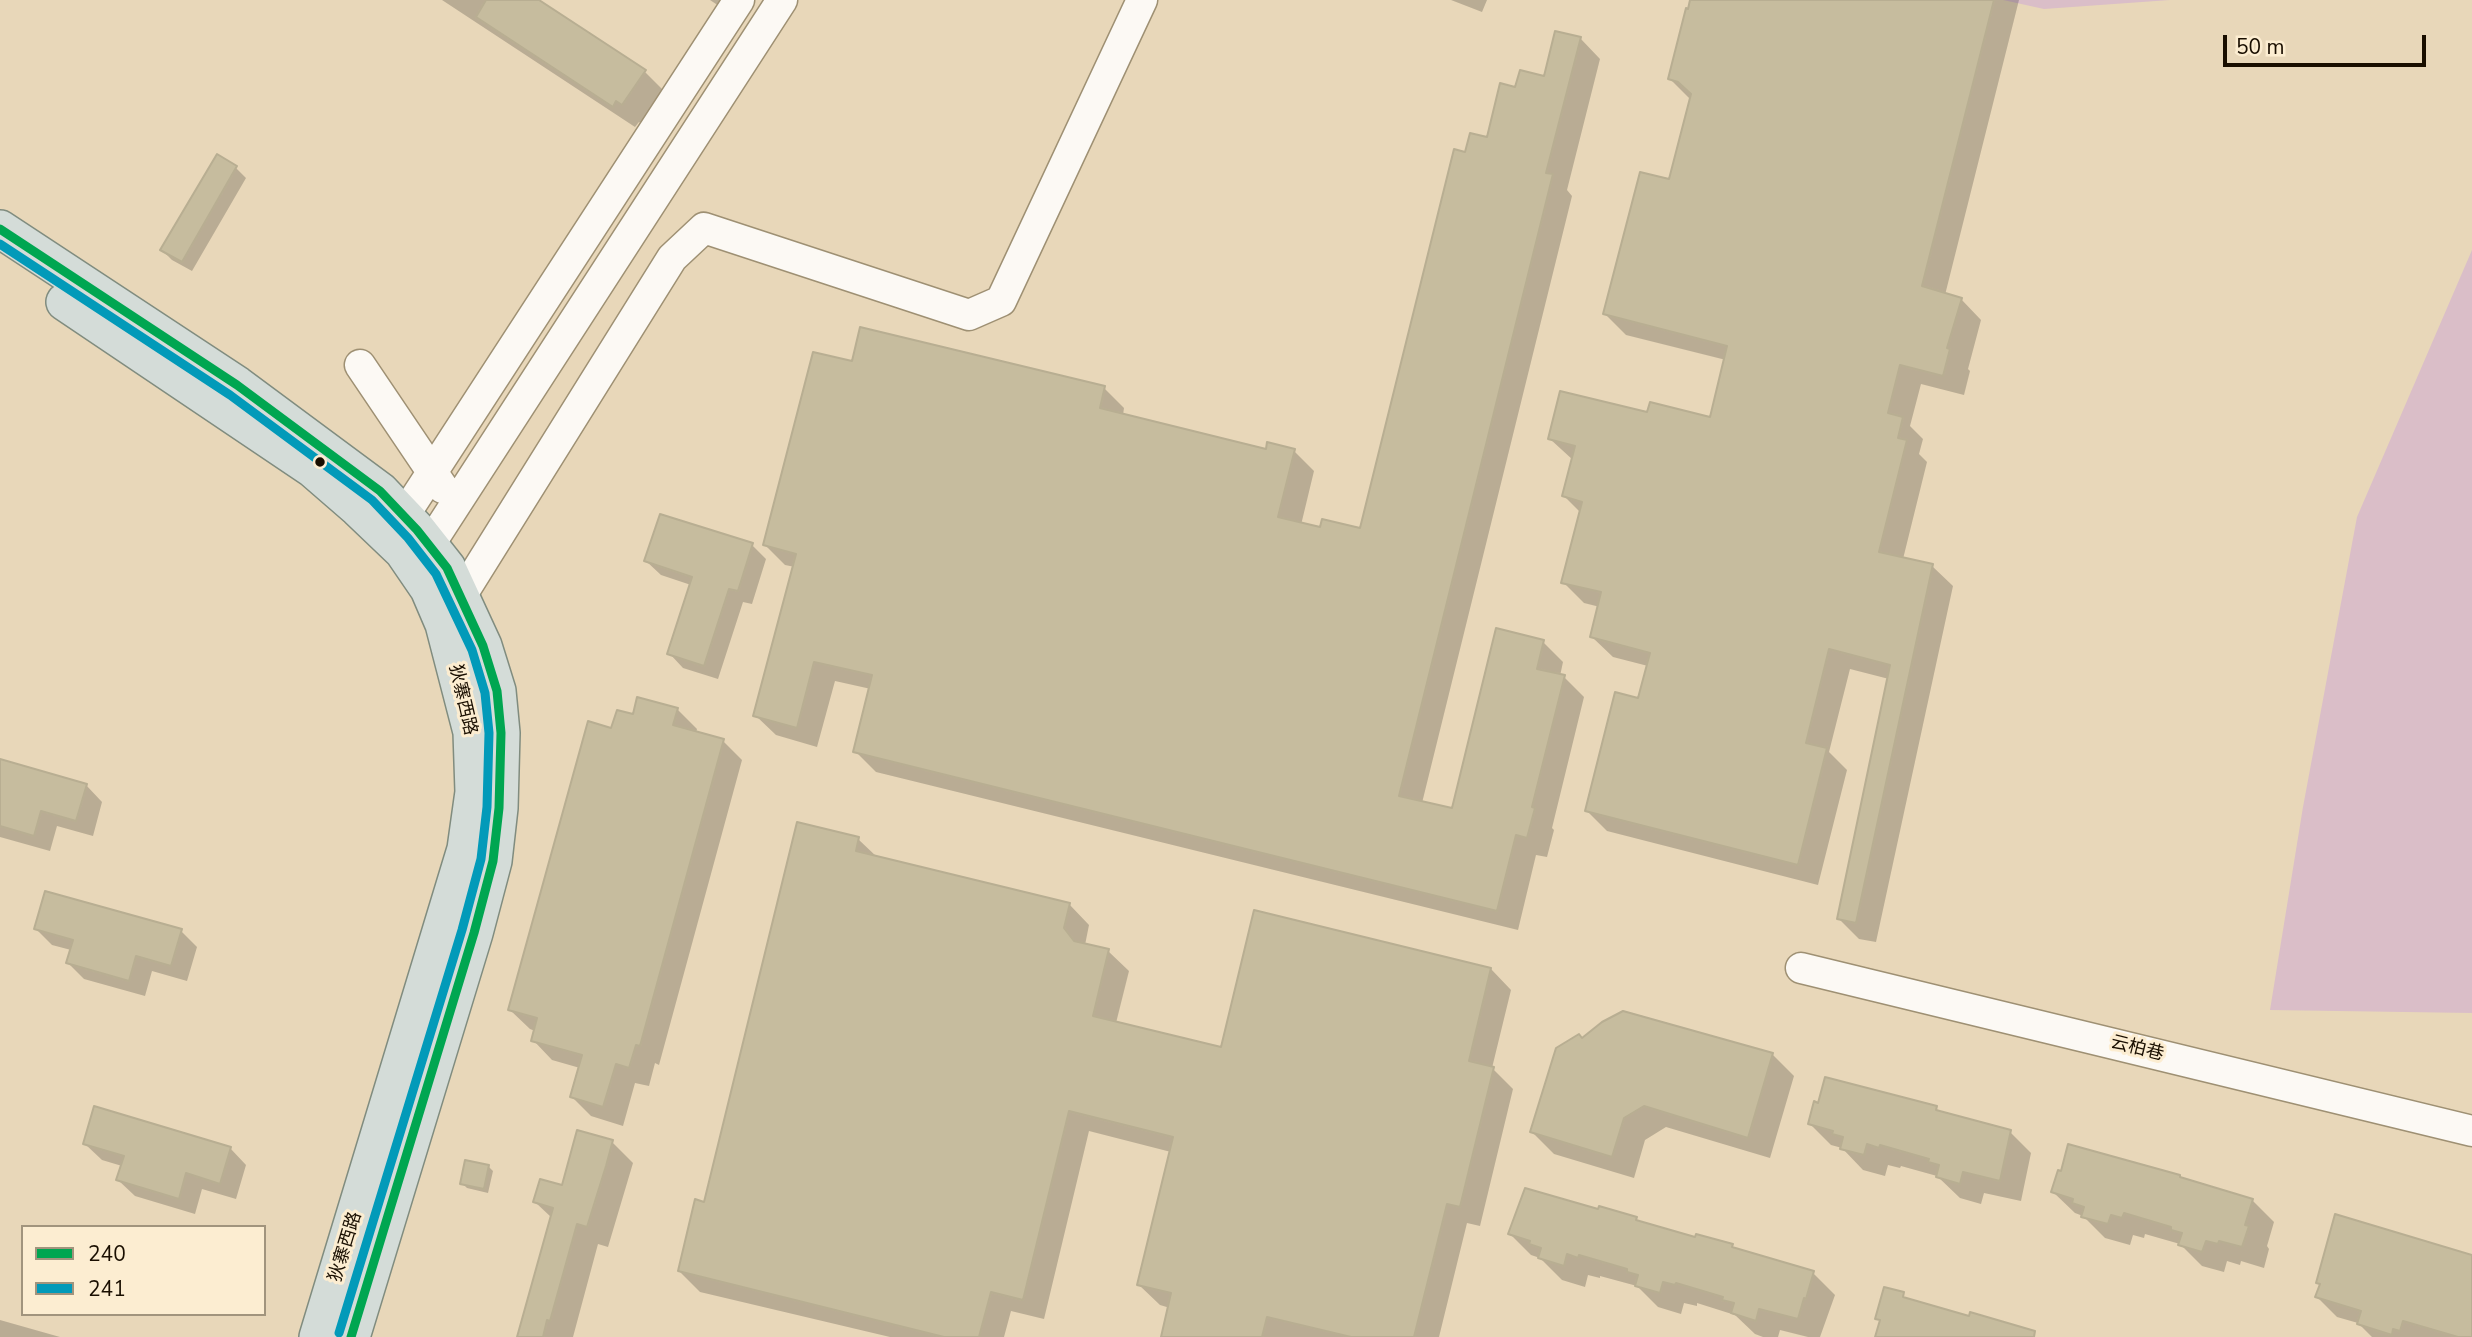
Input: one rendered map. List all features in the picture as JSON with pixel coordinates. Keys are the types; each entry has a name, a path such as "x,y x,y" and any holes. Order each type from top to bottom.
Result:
{"main road":[{"name":"狄寨西路","path":"0,229 237,386 380,491 396,527 422,556 447,568 472,732 474,792 466,849 318,1337"},
{"name":"狄寨西路","path":"0,259 313,469 358,508 396,527"},
{"name":"狄寨西路","path":"351,1337 474,933 493,861 499,808 501,733 497,691 483,646 452,611"}],"street":[{"path":"396,527 739,0"},
{"path":"422,556 782,0"},
{"path":"452,611 672,258 704,228 969,315 1001,301 1142,0"},
{"path":"360,365 455,505"},
{"name":"云柏巷","path":"1801,968 2472,1131"}],"shaded area":[{"path":"2003,0 2170,0 2044,9"},
{"path":"2472,250 2472,1013 2270,1010 2303,807 2357,517"}],"building":[{"path":"486,0 539,0 646,70 622,105 616,101 613,107 476,17"},
{"path":"1690,0 1994,0 1922,286 1962,298 1947,348 1950,349 1943,376 1900,365 1888,413 1903,417 1898,438 1907,440 1879,552 1933,564 1856,923 1837,919 1890,665 1829,649 1806,743 1827,748 1798,865 1585,811 1615,692 1638,698 1650,653 1590,637 1601,592 1561,583 1582,502 1562,496 1575,446 1548,439 1560,391 1647,412 1650,402 1710,417 1727,346 1603,314 1640,172 1669,179 1691,94 1678,82 1668,79"},
{"path":"1555,31 1581,37 1546,173 1553,174 1399,796 1452,808 1496,628 1544,640 1537,669 1565,675 1532,807 1535,808 1527,838 1516,835 1497,911 853,752 872,675 814,662 797,728 753,716 796,554 763,545 813,352 852,361 860,327 1105,386 1100,408 1266,449 1267,442 1295,449 1278,517 1320,527 1322,519 1360,528 1454,149 1465,152 1470,133 1487,137 1500,83 1515,87 1520,70 1544,76"},
{"path":"217,154 237,166 182,262 160,250"},
{"path":"660,514 753,543 738,591 729,589 704,666 667,654 692,577 644,561"},
{"path":"637,697 678,708 673,725 724,739 640,1046 636,1045 629,1068 616,1064 603,1107 570,1097 582,1055 531,1041 537,1018 508,1010 588,721 611,728 617,710 633,714"},
{"path":"0,759 87,784 76,821 41,811 34,836 0,826"},
{"path":"797,822 859,837 856,851 1070,903 1064,928 1074,941 1109,949 1093,1016 1221,1047 1254,910 1491,968 1469,1061 1494,1067 1460,1207 1447,1204 1414,1337 1351,1337 1267,1317 1262,1337 1161,1337 1171,1293 1137,1285 1173,1137 1069,1111 1023,1300 991,1292 979,1337 944,1337 678,1271 695,1199 704,1202"},
{"path":"45,891 182,929 171,966 136,956 129,981 66,963 73,940 34,929"},
{"path":"1623,1011 1773,1053 1748,1138 1644,1106 1624,1118 1612,1157 1530,1132 1556,1048 1579,1034 1582,1038 1602,1022"},
{"path":"1825,1077 1937,1106 1936,1110 2011,1130 2000,1181 1963,1172 1960,1184 1936,1177 1939,1165 1928,1162 1929,1159 1880,1145 1879,1148 1867,1144 1864,1155 1840,1149 1843,1137 1832,1134 1833,1131 1808,1124 1814,1101 1818,1103"},
{"path":"94,1106 231,1147 220,1184 186,1173 179,1199 116,1180 124,1156 83,1144"},
{"path":"577,1130 613,1140 606,1166 587,1227 577,1224 543,1337 517,1337 553,1208 533,1202 540,1179 562,1185"},
{"path":"2068,1144 2180,1175 2253,1199 2245,1225 2249,1226 2242,1247 2219,1241 2218,1244 2206,1241 2202,1252 2178,1245 2182,1233 2171,1230 2171,1227 2124,1213 2122,1218 2111,1215 2108,1224 2081,1217 2084,1207 2072,1203 2073,1199 2051,1192 2058,1170 2061,1171"},
{"path":"465,1160 489,1165 484,1189 460,1184"},
{"path":"1525,1188 1598,1209 1599,1206 1695,1237 1696,1234 1733,1244 1732,1247 1814,1271 1798,1319 1759,1309 1756,1321 1731,1313 1734,1303 1722,1300 1723,1297 1676,1283 1663,1282 1660,1293 1635,1286 1638,1275 1627,1272 1627,1269 1579,1255 1578,1258 1567,1254 1564,1266 1538,1258 1541,1248 1529,1244 1530,1241 1508,1234"},
{"path":"2335,1214 2472,1255 2472,1337 2458,1337 2403,1321 2400,1331 2393,1329 2392,1335 2357,1324 2361,1311 2315,1297 2320,1284 2316,1283"},
{"path":"1884,1287 1904,1292 1903,1297 1969,1316 1970,1312 2035,1331 2034,1337 1875,1337 1880,1320 1875,1319"}],"transit line":[{"name":"240","path":"0,229 237,385 380,491 417,530 447,568 483,646 497,691 501,733 499,808 493,861 474,933 351,1337"},
{"name":"241","path":"0,244 230,395 372,500 408,538 436,574 472,650 485,693 489,733 487,807 481,859 462,930 339,1333"}]}
